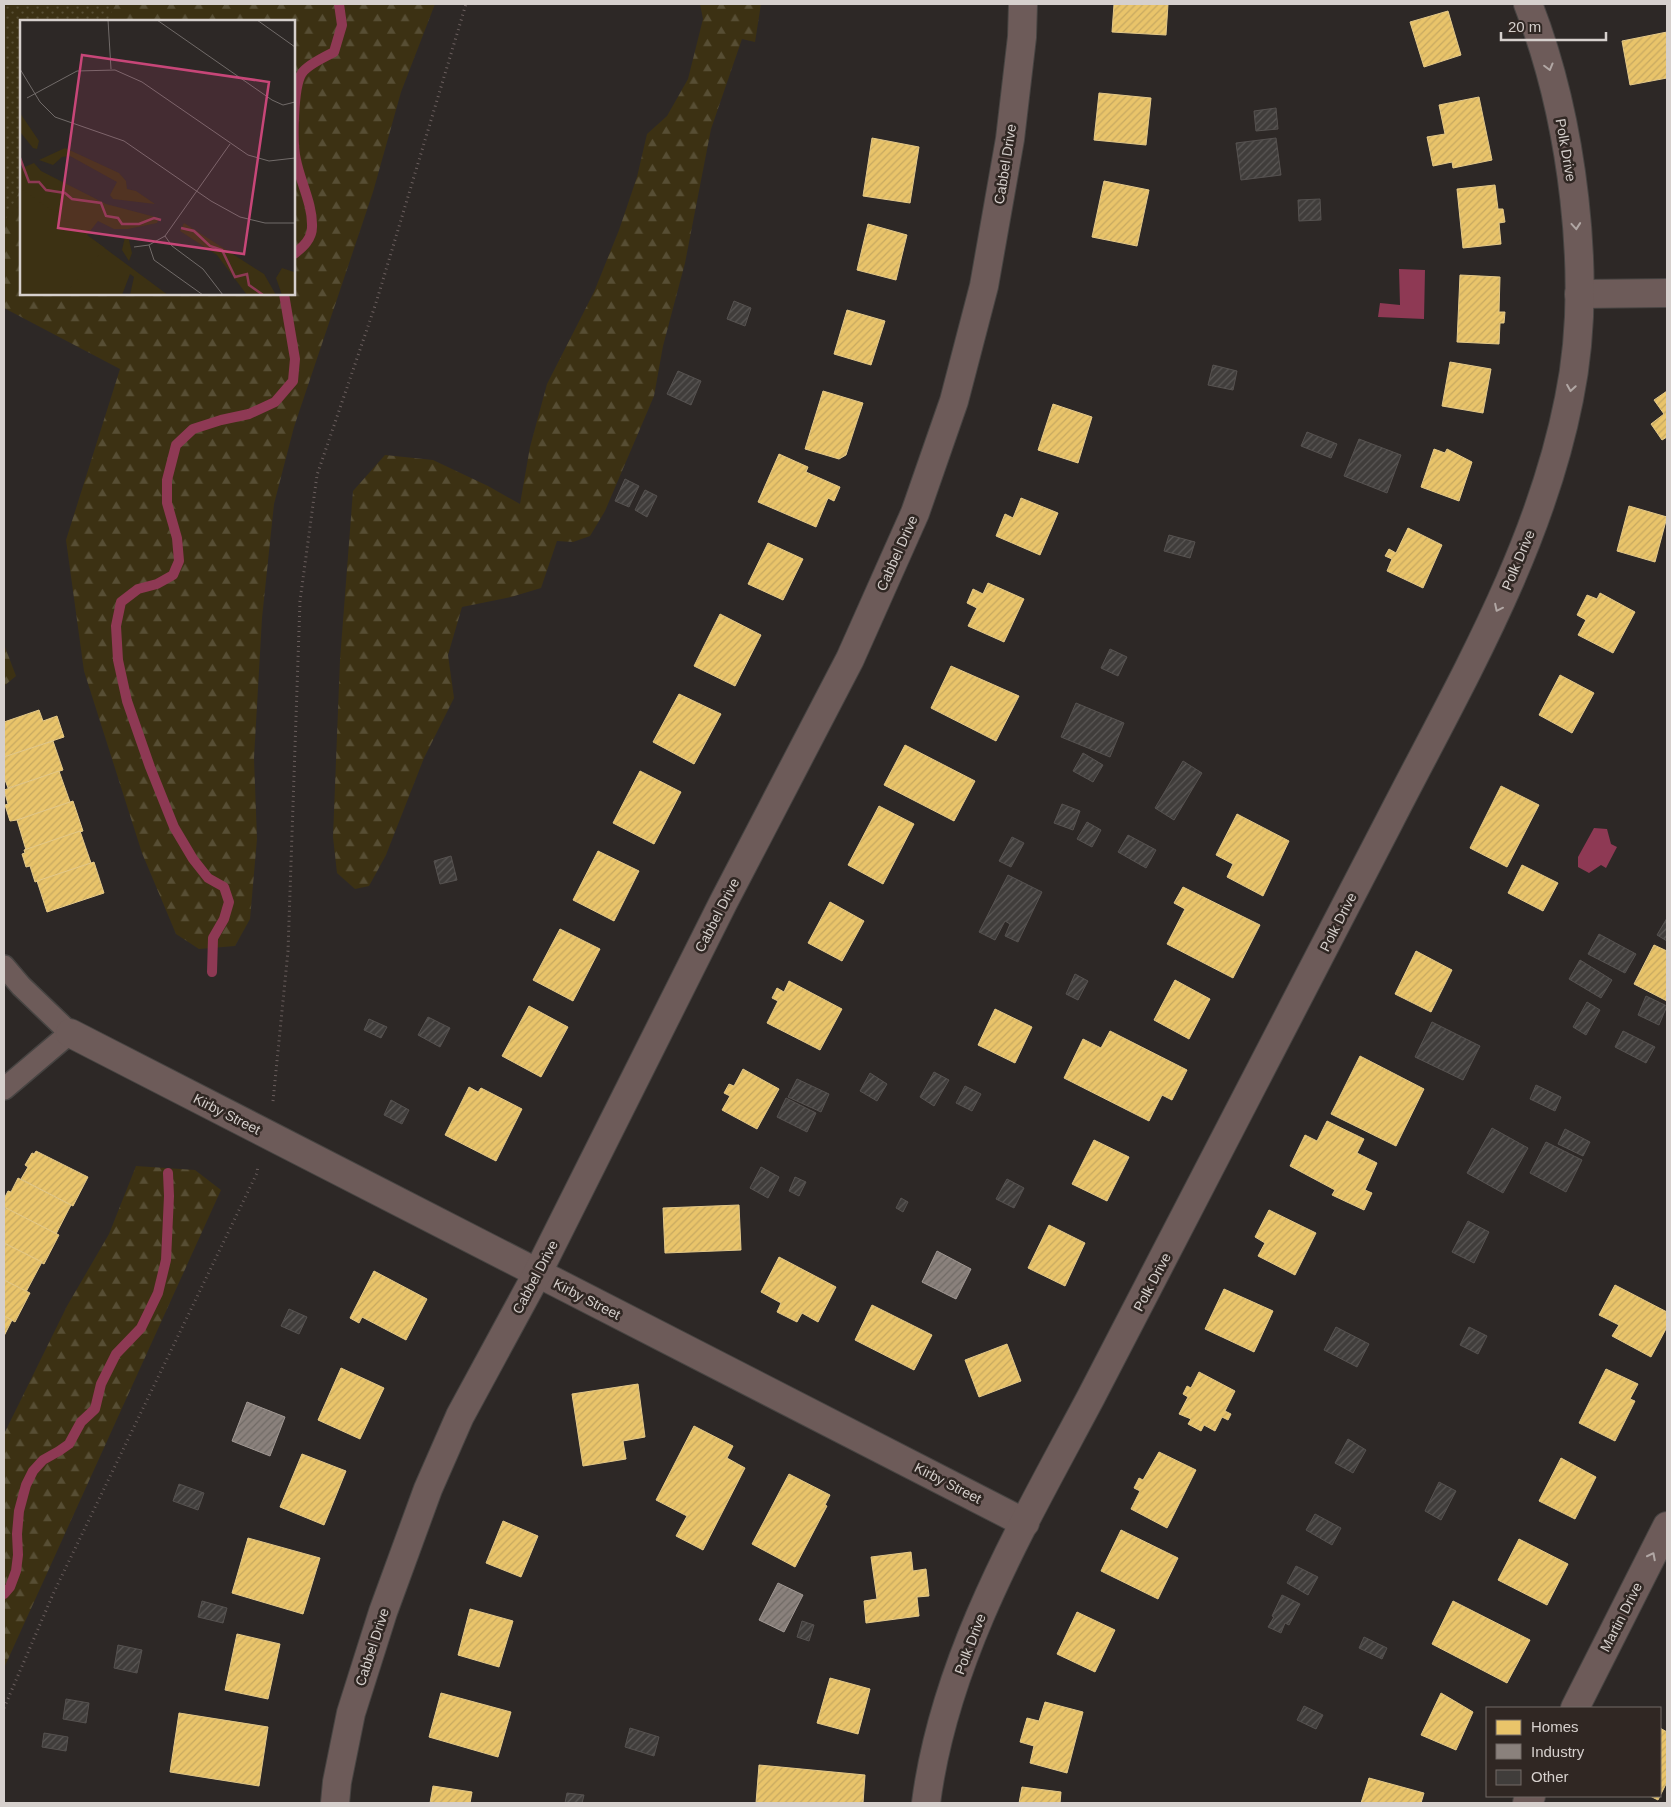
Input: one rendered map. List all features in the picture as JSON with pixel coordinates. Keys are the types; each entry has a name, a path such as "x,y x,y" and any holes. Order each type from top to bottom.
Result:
{"street":[{"name":"Cabbel Drive","path":"335,1803 351,1713 383,1612 428,1489 460,1416 537,1274 723,903 850,660 915,513 954,401 984,286 1010,139 1022,37 1023,4"},
{"name":"Polk Drive","path":"926,1803 936,1746 948,1704 961,1664 988,1598 1025,1523 1256,1084 1499,606 1538,512 1561,435 1575,364 1579,294 1573,193 1566,144 1556,93 1528,4"},
{"path":"1579,294 1667,293"},
{"name":"Kirby Street","path":"70,1033 1025,1523"},
{"name":"Martin Drive","path":"1576,1707 1667,1526"}],"lane":[{"name":"Kirby Street","path":"4,966 21,986 70,1033"},
{"path":"4,1088 70,1033"}],"path":[{"path":"4,1708 54,1592 256,1173 275,1088 288,951 300,601 317,475 376,303 466,4"}],"green space":[{"path":"4,4 435,4 401,92 373,192 294,427 274,504 262,618 254,758 257,839 250,919 235,946 199,949 176,934 142,853 84,671 66,540 120,369 4,308"},
{"path":"4,4 116,4 108,20 20,20 20,190 4,223"},
{"path":"700,4 761,4 755,42 742,39 711,129 685,263 663,346 654,396 605,511 590,536 573,542 557,541 541,588 511,597 462,607 448,655 454,698 424,758 386,855 369,886 355,889 337,873 333,837 340,660 353,491 385,455 433,460 488,486 520,504 530,447 547,384 594,292 619,230 637,177 647,134 667,116 688,79 703,19"},
{"path":"4,646 16,676 4,686"},
{"path":"136,1166 195,1170 221,1190 4,1668 4,1434 67,1306 109,1234"}],"shaded area":[{"path":"1399,269 1425,270 1424,319 1378,317 1380,303 1400,305"},
{"path":"1594,828 1607,829 1611,844 1617,847 1606,868 1601,865 1589,873 1578,867 1578,857"}],"building: Homes":[{"path":"1114,4 1168,4 1166,35 1112,32"},
{"path":"1448,11 1461,55 1424,67 1410,22"},
{"path":"1667,32 1667,78 1630,85 1622,41"},
{"path":"1099,93 1151,98 1146,145 1094,140"},
{"path":"1479,97 1492,160 1453,168 1452,162 1433,166 1427,137 1445,134 1439,105"},
{"path":"872,138 919,147 910,203 863,196"},
{"path":"1104,181 1149,190 1137,246 1092,237"},
{"path":"1495,185 1498,209 1503,209 1505,222 1499,223 1501,244 1463,248 1457,189"},
{"path":"868,224 907,235 896,280 857,270"},
{"path":"1460,275 1500,277 1499,312 1505,312 1504,323 1500,323 1499,344 1457,342"},
{"path":"847,310 885,321 871,365 834,354"},
{"path":"1450,362 1491,369 1483,413 1442,406"},
{"path":"823,391 863,403 846,455 839,459 805,449"},
{"path":"1667,391 1667,437 1662,440 1651,424 1664,414 1654,400"},
{"path":"1053,404 1092,417 1078,463 1038,450"},
{"path":"1434,449 1445,453 1447,449 1472,462 1459,501 1421,487"},
{"path":"779,454 808,467 806,472 840,487 834,501 828,498 816,527 758,502"},
{"path":"1021,498 1058,513 1040,555 996,536 1005,514 1013,518"},
{"path":"1629,506 1667,517 1655,562 1617,551"},
{"path":"1408,528 1442,545 1423,588 1387,571 1392,559 1385,556 1389,549 1396,553"},
{"path":"768,543 803,559 783,600 748,584"},
{"path":"988,583 1024,599 1004,642 968,626 977,608 967,603 973,589 983,594"},
{"path":"1600,593 1635,612 1613,653 1578,635 1586,620 1577,615 1587,595 1597,599"},
{"path":"720,614 761,635 735,686 694,666"},
{"path":"951,666 1019,696 996,741 931,708"},
{"path":"1560,675 1594,693 1572,733 1539,715"},
{"path":"679,694 721,714 694,764 653,742"},
{"path":"39,710 43,721 57,716 64,737 4,757 4,722"},
{"path":"53,741 63,770 8,788 4,777 4,757"},
{"path":"905,745 975,781 954,821 884,785"},
{"path":"59,771 70,802 10,821 5,805 8,804 4,790"},
{"path":"640,771 681,792 654,844 613,823"},
{"path":"1501,786 1539,805 1507,867 1470,848"},
{"path":"73,801 83,831 26,850 17,820"},
{"path":"879,806 914,824 883,884 848,865"},
{"path":"1237,814 1289,841 1263,896 1227,877 1233,864 1216,855"},
{"path":"80,831 91,863 35,882 30,866 26,867 22,854 25,853 24,850"},
{"path":"598,851 639,871 614,921 573,900"},
{"path":"94,862 104,893 47,912 37,881"},
{"path":"1522,865 1558,883 1543,911 1508,893"},
{"path":"1183,887 1260,925 1233,978 1167,944 1185,909 1174,903"},
{"path":"830,902 864,921 842,961 808,943"},
{"path":"560,929 600,949 573,1001 533,980"},
{"path":"1654,945 1667,951 1667,1001 1634,984"},
{"path":"1416,951 1452,970 1431,1012 1395,994"},
{"path":"1175,980 1210,999 1189,1039 1154,1020"},
{"path":"789,981 842,1009 820,1050 767,1023 778,1001 772,998 777,988 784,992"},
{"path":"529,1006 568,1027 541,1077 502,1056"},
{"path":"995,1009 1032,1027 1015,1063 978,1045"},
{"path":"1110,1031 1187,1070 1172,1100 1162,1095 1149,1121 1064,1078 1083,1039 1101,1048"},
{"path":"1360,1056 1424,1089 1396,1146 1331,1114"},
{"path":"743,1069 779,1089 757,1129 722,1110 730,1096 724,1093 729,1084 734,1086"},
{"path":"469,1087 478,1092 481,1088 522,1109 496,1161 445,1135"},
{"path":"1327,1121 1364,1139 1357,1153 1377,1163 1365,1190 1372,1193 1364,1210 1332,1195 1335,1190 1290,1166 1305,1135 1317,1141"},
{"path":"1094,1140 1129,1157 1107,1201 1072,1184"},
{"path":"36,1151 88,1177 73,1206 21,1179 28,1167 25,1165 32,1153 34,1154"},
{"path":"18,1178 71,1205 56,1234 4,1207 4,1199 8,1191 11,1192"},
{"path":"739,1205 741,1250 665,1253 663,1208"},
{"path":"6,1208 59,1235 44,1264 4,1243 4,1212"},
{"path":"1269,1210 1316,1233 1295,1275 1258,1256 1265,1243 1255,1237"},
{"path":"1049,1225 1085,1243 1065,1286 1028,1268"},
{"path":"4,1243 42,1262 26,1292 4,1280"},
{"path":"779,1257 836,1287 818,1322 802,1313 797,1322 777,1312 781,1303 761,1292"},
{"path":"374,1271 427,1299 406,1340 362,1317 359,1323 350,1318"},
{"path":"4,1280 30,1293 15,1322 4,1316"},
{"path":"1615,1285 1667,1312 1667,1327 1651,1357 1612,1336 1619,1325 1599,1315"},
{"path":"1224,1289 1273,1311 1254,1352 1205,1329"},
{"path":"872,1305 932,1335 914,1370 855,1340"},
{"path":"4,1316 12,1320 4,1336"},
{"path":"1007,1344 1021,1381 979,1397 965,1360"},
{"path":"341,1368 384,1388 360,1439 318,1420"},
{"path":"1606,1369 1638,1384 1630,1399 1635,1401 1615,1441 1579,1423"},
{"path":"1199,1372 1235,1391 1225,1411 1231,1414 1228,1420 1222,1417 1215,1431 1204,1425 1201,1431 1188,1424 1191,1419 1179,1414 1188,1397 1183,1394 1187,1386 1191,1388"},
{"path":"638,1384 645,1437 623,1441 626,1459 583,1466 572,1394"},
{"path":"694,1426 733,1446 727,1458 745,1468 703,1550 676,1536 687,1516 656,1500"},
{"path":"1159,1452 1196,1470 1167,1528 1131,1509 1140,1491 1134,1488 1139,1478 1143,1480"},
{"path":"302,1454 346,1471 324,1525 280,1507"},
{"path":"1561,1458 1596,1477 1575,1519 1539,1501"},
{"path":"789,1474 830,1495 825,1505 827,1506 795,1567 752,1544"},
{"path":"503,1521 538,1536 521,1577 486,1563"},
{"path":"1121,1530 1178,1558 1158,1599 1101,1571"},
{"path":"248,1538 320,1558 303,1614 232,1593"},
{"path":"1519,1539 1568,1564 1547,1605 1498,1580"},
{"path":"911,1552 913,1571 926,1569 929,1596 917,1597 919,1616 866,1623 864,1601 877,1599 871,1557"},
{"path":"1453,1601 1530,1640 1507,1683 1432,1644"},
{"path":"470,1609 513,1621 499,1667 458,1655"},
{"path":"1077,1612 1115,1630 1095,1672 1057,1654"},
{"path":"237,1634 280,1644 268,1699 225,1690"},
{"path":"830,1678 870,1689 858,1734 817,1723"},
{"path":"441,1693 511,1712 498,1757 429,1737"},
{"path":"1441,1693 1473,1712 1456,1750 1421,1735"},
{"path":"1045,1702 1083,1712 1067,1773 1030,1763 1034,1746 1020,1742 1027,1718 1039,1721"},
{"path":"179,1713 268,1727 259,1786 170,1772"},
{"path":"1661,1729 1667,1732 1667,1782 1661,1794"},
{"path":"759,1765 865,1775 863,1803 756,1803"},
{"path":"1369,1778 1424,1793 1421,1803 1361,1803"},
{"path":"433,1786 472,1792 470,1803 430,1803"},
{"path":"1022,1787 1061,1792 1060,1803 1019,1803"}],"building: Industry":[{"path":"937,1251 971,1269 956,1299 922,1282"},
{"path":"247,1402 285,1417 270,1456 232,1441"},
{"path":"778,1583 803,1595 784,1632 759,1620"}],"building: Other":[{"path":"1276,108 1278,129 1256,131 1254,111"},
{"path":"1276,138 1281,175 1241,180 1236,143"},
{"path":"1320,199 1321,220 1299,221 1298,200"},
{"path":"734,301 751,308 745,326 727,319"},
{"path":"1213,365 1237,371 1233,390 1208,385"},
{"path":"678,371 701,381 691,405 667,394"},
{"path":"1307,432 1337,444 1331,458 1301,446"},
{"path":"1359,439 1401,455 1387,493 1344,476"},
{"path":"625,479 639,486 629,507 615,501"},
{"path":"645,490 657,496 647,517 635,510"},
{"path":"1169,535 1195,542 1190,558 1164,551"},
{"path":"1110,649 1127,657 1118,676 1101,668"},
{"path":"1076,703 1124,723 1110,757 1061,737"},
{"path":"1083,753 1103,765 1093,782 1073,771"},
{"path":"1183,761 1202,773 1174,820 1155,808"},
{"path":"1062,804 1080,811 1073,830 1054,823"},
{"path":"1087,822 1101,830 1092,847 1077,839"},
{"path":"1128,835 1156,850 1146,868 1118,852"},
{"path":"1012,837 1024,843 1011,867 999,861"},
{"path":"451,856 457,880 440,884 434,861"},
{"path":"1008,875 1042,892 1018,942 1005,936 1010,924 1005,921 995,940 979,932"},
{"path":"1667,918 1667,941 1657,935"},
{"path":"1599,934 1636,954 1625,973 1588,954"},
{"path":"1580,960 1612,980 1601,998 1569,979"},
{"path":"1075,974 1088,981 1078,1000 1066,994"},
{"path":"1646,996 1667,1006 1659,1025 1638,1015"},
{"path":"1587,1002 1600,1010 1586,1035 1573,1027"},
{"path":"428,1017 450,1028 440,1047 418,1035"},
{"path":"369,1019 387,1027 381,1038 364,1030"},
{"path":"1432,1022 1480,1046 1463,1080 1415,1057"},
{"path":"1623,1031 1655,1047 1646,1063 1615,1047"},
{"path":"934,1072 949,1080 934,1106 920,1097"},
{"path":"870,1073 887,1084 877,1101 860,1091"},
{"path":"797,1079 829,1094 821,1112 788,1097"},
{"path":"1536,1085 1561,1097 1555,1111 1530,1099"},
{"path":"965,1086 981,1094 972,1111 956,1103"},
{"path":"786,1098 816,1113 807,1132 777,1117"},
{"path":"391,1100 409,1110 402,1124 384,1115"},
{"path":"1492,1128 1528,1148 1503,1193 1467,1173"},
{"path":"1565,1129 1590,1142 1583,1156 1558,1144"},
{"path":"1546,1142 1582,1160 1566,1192 1530,1173"},
{"path":"761,1167 779,1177 768,1198 750,1188"},
{"path":"795,1177 806,1182 799,1196 789,1191"},
{"path":"1007,1179 1024,1188 1014,1208 996,1199"},
{"path":"901,1198 908,1202 903,1212 896,1208"},
{"path":"1468,1221 1489,1232 1474,1263 1452,1252"},
{"path":"289,1309 307,1317 299,1334 281,1326"},
{"path":"1336,1327 1369,1344 1357,1367 1324,1350"},
{"path":"1469,1327 1487,1336 1478,1354 1460,1345"},
{"path":"1348,1439 1366,1450 1353,1473 1335,1463"},
{"path":"1439,1482 1456,1491 1441,1520 1425,1511"},
{"path":"179,1484 204,1493 198,1510 173,1501"},
{"path":"1315,1514 1341,1528 1332,1545 1306,1530"},
{"path":"1296,1566 1318,1577 1308,1595 1287,1583"},
{"path":"1282,1595 1300,1604 1289,1625 1285,1623 1281,1633 1268,1627"},
{"path":"202,1601 227,1608 223,1623 198,1617"},
{"path":"802,1621 814,1625 809,1641 797,1637"},
{"path":"1364,1637 1387,1648 1382,1659 1359,1648"},
{"path":"118,1645 142,1650 137,1673 114,1668"},
{"path":"66,1699 89,1703 86,1723 63,1719"},
{"path":"1304,1706 1323,1715 1316,1729 1297,1720"},
{"path":"630,1728 659,1737 654,1756 625,1747"},
{"path":"44,1733 68,1737 66,1751 42,1747"},
{"path":"567,1793 584,1795 582,1803 565,1803"}],"waterway":[{"path":"295,102 299,80 304,70 334,52 342,25 339,4"},
{"path":"295,152 312,219 312,231 304,246 295,253"},
{"path":"212,972 213,938 224,919 229,902 224,887 208,878 193,859 174,827 150,767 127,701 118,660 116,626 121,602 138,589 157,584 173,575 179,561 177,538 167,503 167,480 176,445 193,429 249,414 275,402 293,381 295,359 284,295"},
{"path":"4,1594 10,1587 16,1571 19,1511 26,1485 33,1471 43,1460 69,1444 81,1422 95,1409 101,1384 116,1354 141,1328 158,1293 166,1260 169,1196 168,1173"}]}
